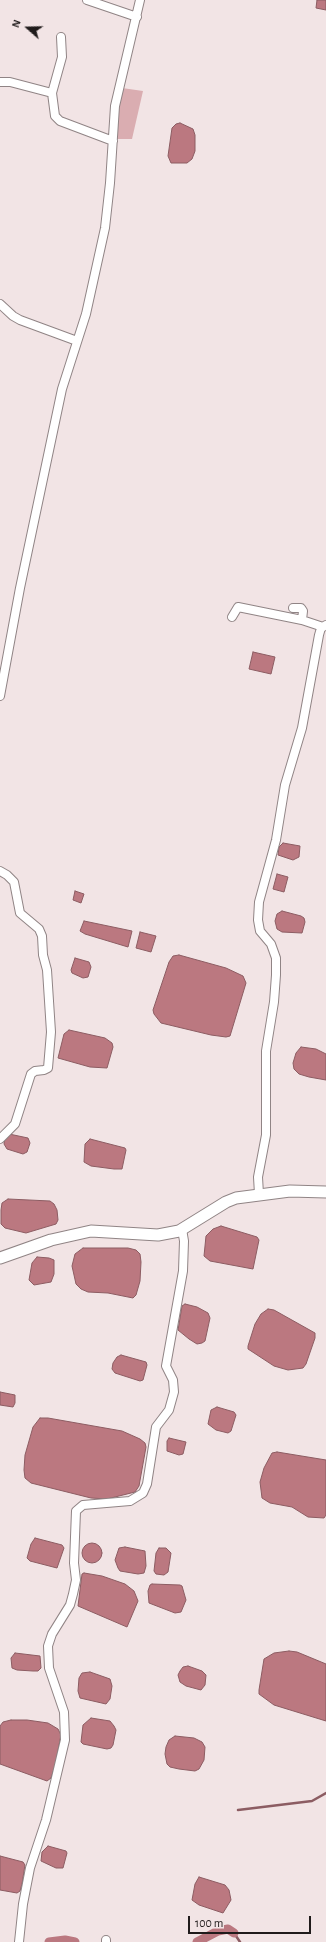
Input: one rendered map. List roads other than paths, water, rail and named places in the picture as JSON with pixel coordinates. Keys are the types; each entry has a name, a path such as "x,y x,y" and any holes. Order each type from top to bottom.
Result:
{"main road":[{"path":"0,1258 51,1240 91,1231 158,1235 182,1229 226,1202 236,1198 290,1191 326,1192"}],"street":[{"path":"87,0 136,17"},
{"path":"0,696 20,588 39,504 55,418 66,372 86,314 105,228 110,190 115,106 140,0"},
{"path":"61,37 62,57 52,93 55,116 60,121 112,141"},
{"path":"0,82 10,82 52,93"},
{"path":"0,304 13,316 20,320 77,342"},
{"path":"232,617 238,607 324,626 319,635 299,743 285,785 276,840 259,902 258,920 260,931 272,944 276,958 274,1002 266,1051 266,1135 258,1177 259,1194"},
{"path":"293,608 301,608 303,611 302,620"},
{"path":"0,871 14,882 20,913 39,929 42,936 43,955 47,970 51,1032 48,1068 35,1071 30,1074 15,1124 0,1139"},
{"path":"19,1942 23,1904 30,1868 46,1820 65,1740 64,1712 49,1668 48,1646 52,1634 70,1605 76,1580 74,1562 76,1511 83,1505 130,1501 143,1493 147,1484 153,1436 156,1427 170,1410 174,1392 173,1380 166,1366 183,1271 184,1241 182,1229"}],"waterway":[{"path":"238,1810 312,1801 326,1793"},
{"path":"197,1942 218,1931 228,1929 234,1933"},
{"path":"234,1933 240,1942"},
{"path":"49,1942 65,1940 75,1942"}]}
